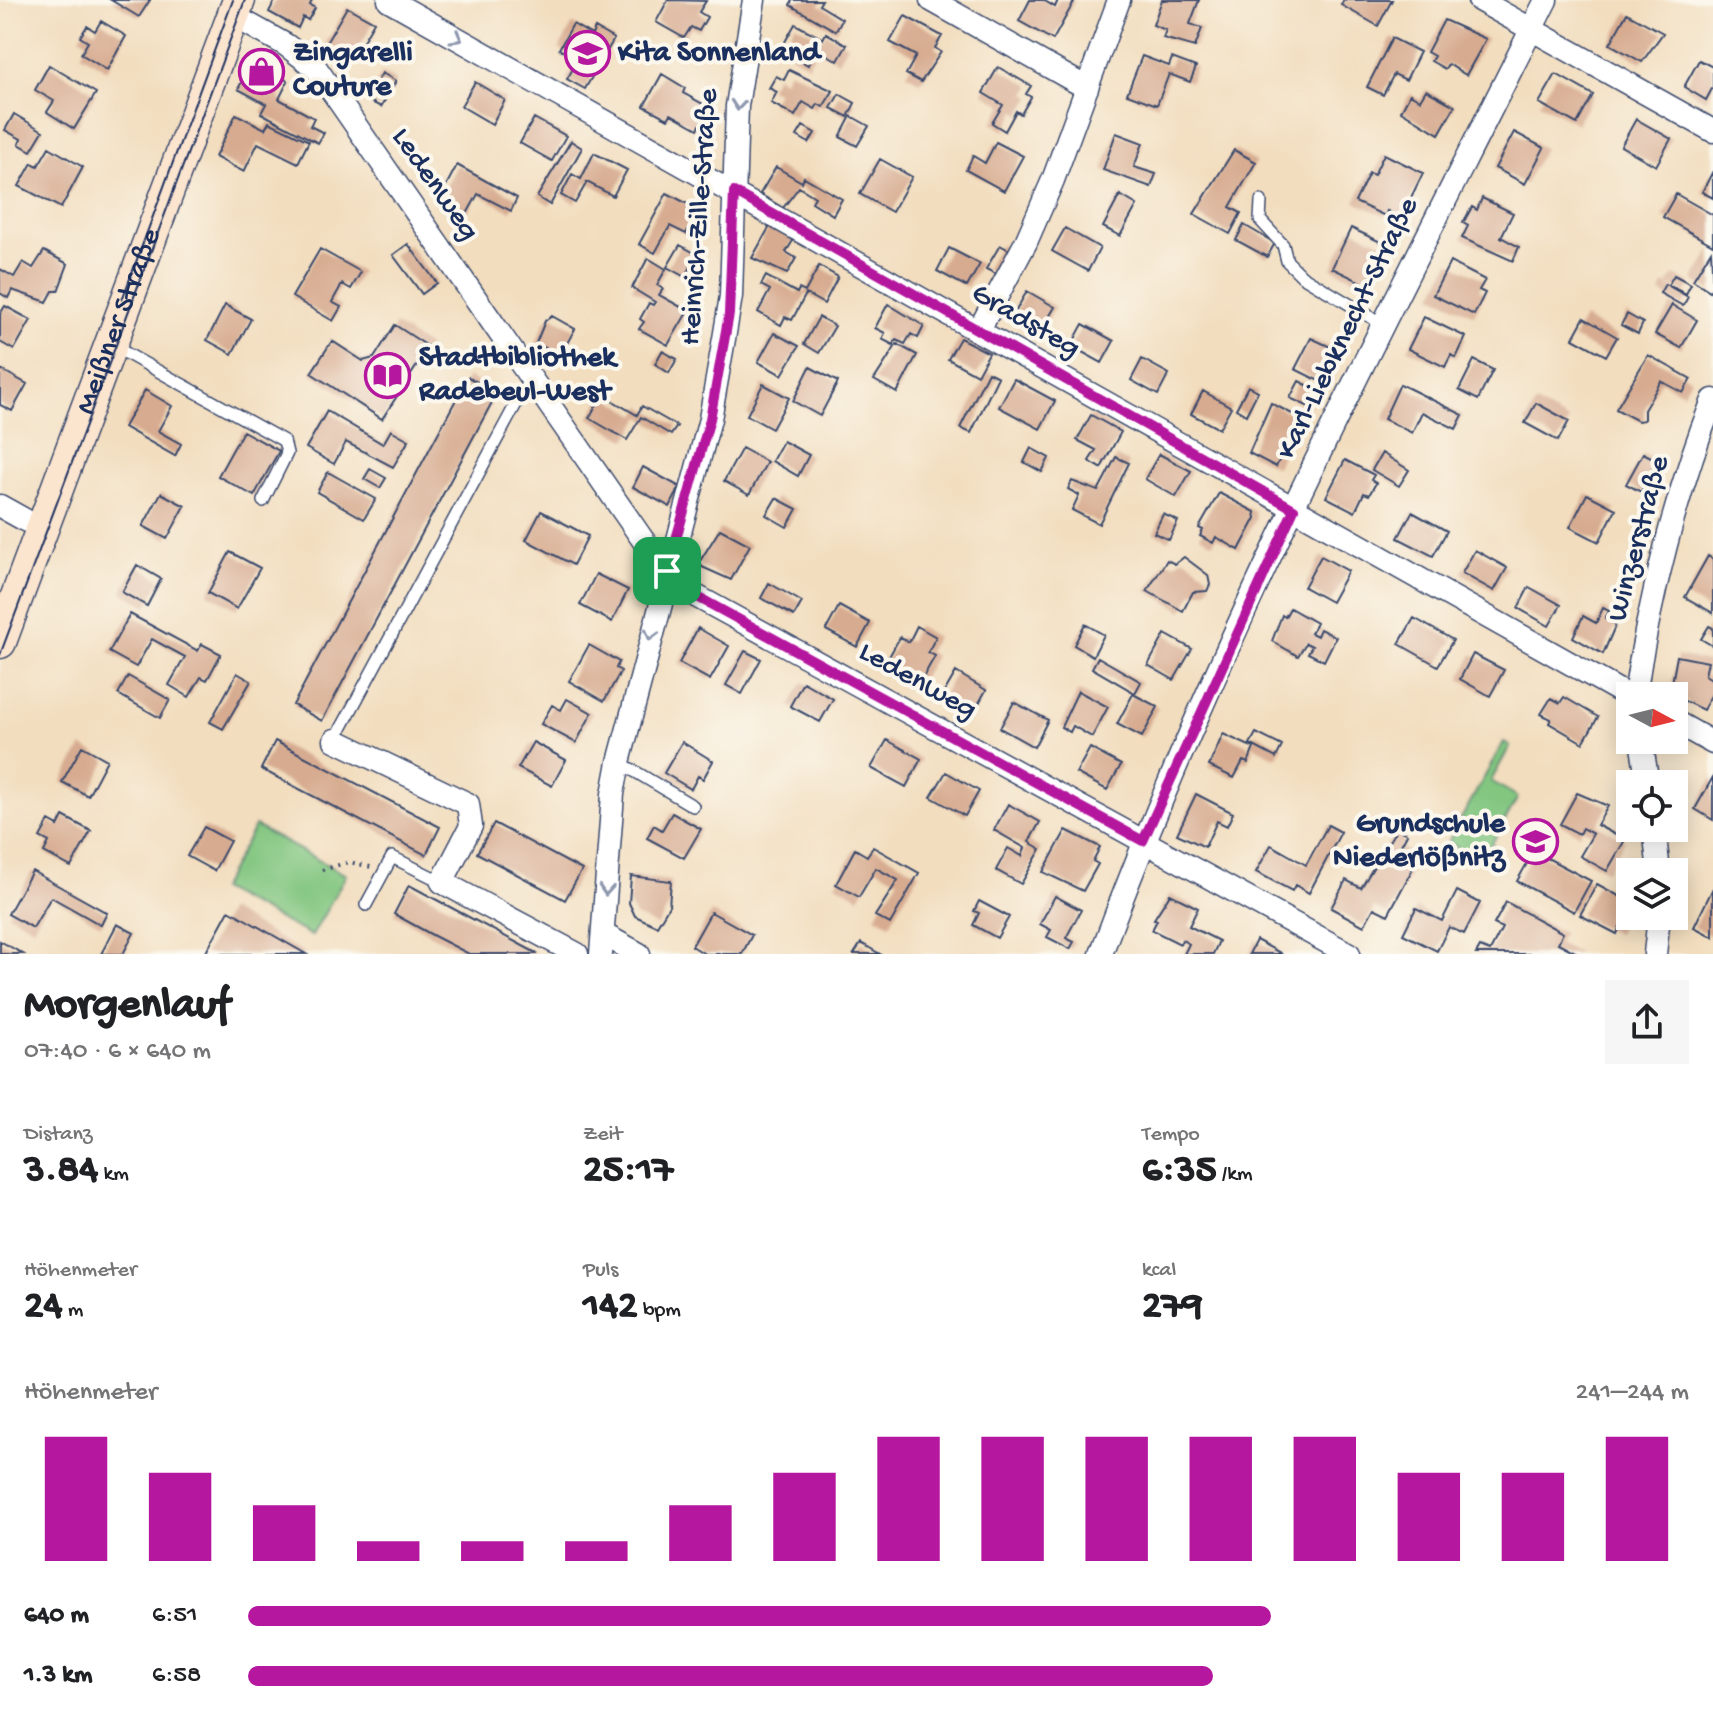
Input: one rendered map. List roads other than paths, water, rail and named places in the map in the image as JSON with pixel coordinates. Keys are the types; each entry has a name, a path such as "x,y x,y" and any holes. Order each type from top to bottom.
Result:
{"main road":[{"name":"Meißner Straße","path":"0,642 236,8"}],"street":[{"name":"Gradsteg","path":"389,0 1616,687"},
{"name":"Heinrich-Zille-Straße","path":"602,944 613,794 619,762 667,571 710,419 727,324 737,106 754,0"},
{"path":"931,0 1087,88"},
{"path":"979,330 1036,220 1119,0"},
{"path":"1479,0 1713,131"},
{"name":"Karl-Liebknecht-Straße","path":"1101,954 1143,841 1294,509 1546,0"},
{"name":"Ledenweg","path":"236,8 316,68 667,571 694,595 1349,954"},
{"name":"Winzerstraße","path":"1635,682 1691,463 1713,400"},
{"path":"0,506 43,530"},
{"path":"1688,729 1713,743"},
{"path":"335,740 468,804 471,826 442,882 577,954"},
{"path":"1655,954 1658,930"},
{"path":"602,944 639,954"}],"lane":[{"path":"1261,201 1260,220 1283,245 1287,261 1302,276 1385,325"},
{"path":"111,345 284,441 287,453 263,501"},
{"path":"335,740 531,378"},
{"path":"619,762 693,806"},
{"path":"366,905 392,857 442,882"}],"tram line":[{"path":"122,300 233,0"},
{"path":"0,655 245,0"}],"place":[{"name":"Kita Sonnenland","path":"587,54"},
{"name":"Zingarelli Couture","path":"262,71"},
{"name":"Stadtbibliothek Radebeul-West","path":"388,376"},
{"name":"Grundschule Niederlößnitz","path":"1536,842"}]}
